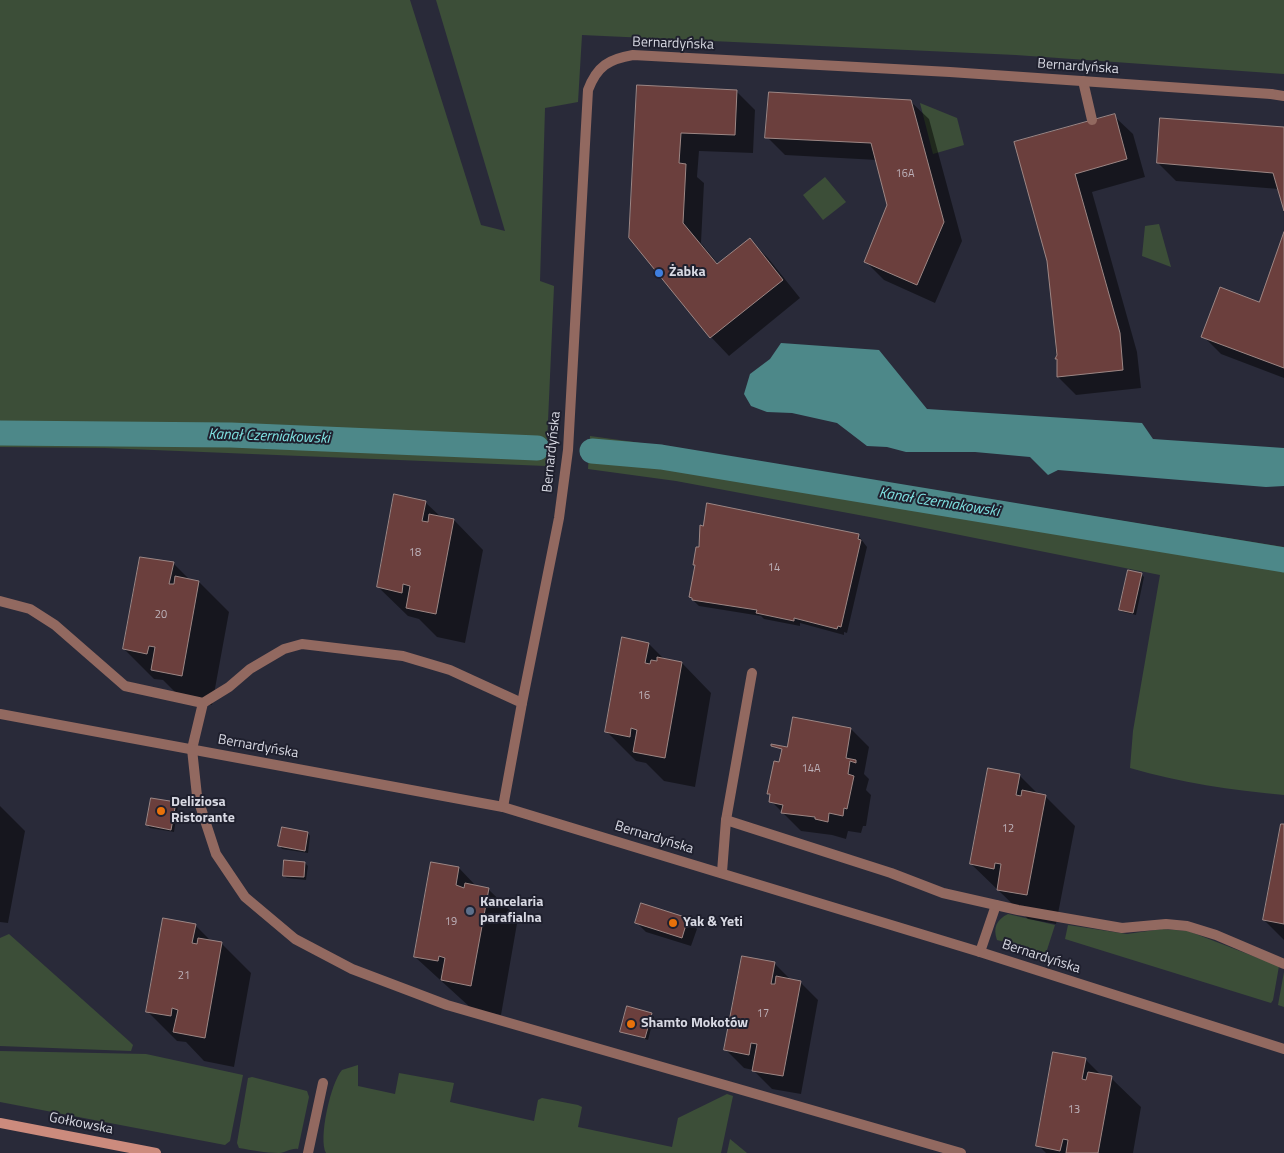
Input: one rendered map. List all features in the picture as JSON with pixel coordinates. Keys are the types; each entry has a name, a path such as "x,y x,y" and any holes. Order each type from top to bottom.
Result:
{"street":[{"name":"Bernardyńska","path":"503,807 559,518 568,450 588,90 594,75 618,57 633,54 1083,81 1284,96"},
{"path":"1083,81 1092,120"},
{"path":"0,601 30,609 55,625 126,686 203,703"},
{"path":"522,703 450,670 402,656 302,644 284,650 250,669 203,703 192,749 198,796 216,854 244,897 295,939 352,968 447,1005 961,1153"},
{"path":"722,872 726,820 752,673"},
{"name":"Bernardyńska","path":"0,714 503,807 722,872 1284,1049"},
{"path":"726,820 891,873 942,893 1122,928 1166,924 1187,926 1216,935 1284,964"},
{"path":"980,952 996,905"},
{"path":"308,1153 323,1083"},
{"name":"Gołkowska","path":"0,1123 156,1153"}],"shaded area":[{"path":"0,0 410,0 481,225 505,231 436,0 1284,0 1284,74 1016,55 582,35 578,102 545,108 540,281 554,286 546,466 105,448 0,447"},
{"path":"920,103 957,118 964,145 933,154"},
{"path":"825,177 846,202 823,220 803,195"},
{"path":"1159,224 1171,267 1142,256 1145,226"},
{"path":"781,343 879,350 927,409 1142,423 1153,439 1284,448 1284,486 1266,487 1058,470 1048,475 1030,457 975,452 906,452 887,447 867,446 837,423 792,413 767,412 751,406 744,394 750,374 770,359"},
{"path":"590,436 1284,547 1284,795 1206,785 1130,768 1133,731 1160,575 875,518 676,481 588,469"},
{"path":"1008,914 1055,925 1046,953 997,940 996,925"},
{"path":"1068,925 1127,934 1162,929 1188,931 1279,966 1273,1000 1271,1003 1065,939"},
{"path":"9,934 129,1041 133,1045 131,1051 0,1046 0,938"},
{"path":"1284,972 1284,1007 1278,1005"},
{"path":"0,1051 146,1054 243,1075 230,1141 225,1145 0,1102"},
{"path":"358,1065 358,1086 395,1094 399,1073 454,1083 450,1102 534,1121 538,1100 542,1098 582,1107 578,1127 672,1147 678,1118 727,1094 733,1096 721,1153 326,1153 324,1146 325,1124 334,1086 342,1070"},
{"path":"252,1077 307,1091 309,1097 298,1149 279,1153 239,1148 237,1143 248,1078"},
{"path":"730,1139 747,1153 727,1153"}],"building":[{"path":"637,85 737,90 735,135 681,133 679,163 686,164 683,223 717,264 750,238 783,280 710,338 629,238"},
{"path":"769,92 911,100 944,222 917,285 864,262 887,205 871,143 765,138"},
{"path":"1115,114 1127,159 1075,174 1120,333 1123,370 1057,377 1057,359 1055,359 1057,355 1047,261 1014,142"},
{"path":"1160,118 1284,127 1284,211 1273,173 1157,163"},
{"path":"1284,232 1284,368 1201,337 1220,287 1259,302"},
{"path":"394,494 426,501 422,521 428,522 429,514 454,519 436,614 406,608 410,586 403,584 402,593 377,587"},
{"path":"707,503 859,534 858,539 861,540 841,627 838,626 837,629 794,618 794,621 756,613 757,610 692,600 689,597 695,565 693,565 696,547 699,547 700,525 703,526"},
{"path":"140,557 174,562 169,584 174,584 175,576 199,581 182,676 151,670 155,647 149,646 147,654 123,649"},
{"path":"1128,570 1142,573 1133,613 1119,610"},
{"path":"622,637 649,643 645,663 650,664 651,660 657,661 657,657 682,662 665,758 633,752 637,730 631,728 630,737 605,732"},
{"path":"793,717 851,728 846,758 856,760 856,763 850,761 848,774 854,776 847,809 844,808 843,816 829,813 828,822 815,819 815,817 781,813 783,805 769,802 770,794 767,794 774,761 779,762 782,749 771,746 771,744 787,747"},
{"path":"988,768 1020,774 1016,795 1021,796 1022,790 1046,795 1027,895 997,890 1001,864 995,863 994,869 970,864"},
{"path":"151,798 176,802 171,830 146,825"},
{"path":"1281,824 1284,824 1284,924 1263,920"},
{"path":"282,827 308,832 305,851 278,846"},
{"path":"284,860 305,862 304,877 283,876"},
{"path":"431,862 459,867 456,885 464,888 465,883 489,888 471,986 441,980 445,958 439,956 438,961 414,957"},
{"path":"641,903 688,918 682,938 635,923"},
{"path":"163,918 196,924 192,943 197,944 198,938 222,942 205,1038 173,1032 178,1010 172,1008 171,1016 146,1012"},
{"path":"742,956 775,962 771,984 775,984 776,976 801,981 783,1076 752,1071 757,1044 751,1043 749,1055 724,1050"},
{"path":"627,1006 652,1013 645,1038 620,1032"},
{"path":"1053,1052 1086,1058 1082,1079 1086,1080 1088,1072 1112,1076 1098,1153 1066,1153 1068,1140 1063,1139 1060,1151 1036,1146"}],"waterway":[{"name":"Kanał Czerniakowski","path":"0,433 231,435 537,448"},
{"name":"Kanał Czerniakowski","path":"592,451 661,457 1284,560"}],"place":[{"name":"Żabka","path":"659,273"},
{"name":"Deliziosa Ristorante","path":"161,811"},
{"name":"Kancelaria parafialna","path":"470,911"},
{"name":"Yak & Yeti","path":"673,923"},
{"name":"Shamto Mokotów","path":"631,1024"}]}
